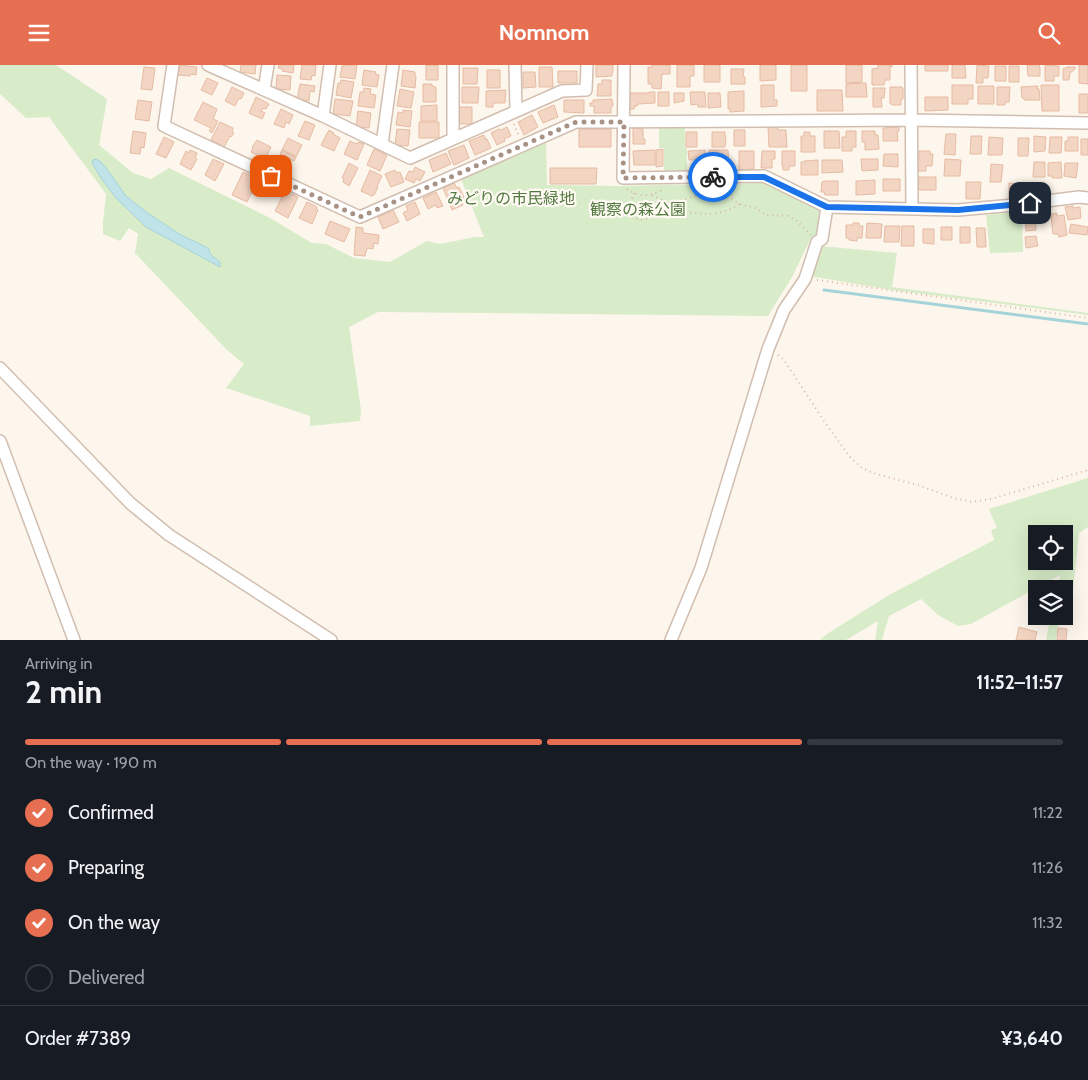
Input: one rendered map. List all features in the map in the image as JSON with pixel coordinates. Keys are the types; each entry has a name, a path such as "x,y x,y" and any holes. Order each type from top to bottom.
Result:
{"street":[{"path":"173,65 164,127 360,217 576,122 912,119 1088,123"},
{"path":"208,65 323,116 410,158 562,91 586,90 587,65"},
{"path":"264,91 268,65"},
{"path":"323,116 330,65"},
{"path":"382,144 393,65"},
{"path":"452,65 454,139"},
{"path":"513,113 515,65"},
{"path":"624,65 623,178 764,177 827,207 958,210 1079,197 1088,198"},
{"path":"911,65 912,209"},
{"path":"671,640 701,568 768,349 784,310 805,279 817,242 822,239 827,207"},
{"path":"0,368 130,503 169,535 331,640"},
{"path":"0,441 74,640"}],"path":[{"path":"513,113 523,145"},
{"path":"652,195 664,201 676,202 702,192 710,191 727,195 739,204 756,208 766,215 788,216 796,220 817,242"},
{"path":"634,193 630,207 632,217 641,220 677,212 709,214 722,212 739,204"},
{"path":"676,202 677,212"},
{"path":"805,279 1088,318"},
{"path":"768,349 784,360 824,421 850,456 862,468 873,473 922,486 953,498 972,502 991,499 1088,470"}],"green space":[{"path":"0,65 56,65 107,99 99,145 133,173 151,179 169,168 270,218 312,243 326,244 354,258 390,262 427,241 440,244 484,237 461,179 546,141 547,185 619,186 764,183 818,208 818,229 814,240 811,238 792,277 768,316 378,312 349,327 361,410 360,421 310,426 310,416 226,388 244,364 227,350 135,253 138,234 129,228 120,241 103,234 106,194 49,117 26,118 0,94"},
{"path":"659,128 685,128 687,172 664,172 664,148 659,148"},
{"path":"1022,211 1023,252 990,253 986,215"},
{"path":"820,246 897,253 892,287 1088,313 1088,315 892,290 809,276"},
{"path":"1088,478 1088,527 1079,533 1073,591 1073,580 1059,580 1060,575 1051,580 1028,580 1028,593 971,624 958,626 938,615 921,599 889,616 882,640 875,640 878,621 846,640 820,640 889,595 994,540 991,530 997,528 989,509"},
{"path":"1049,625 1058,625 1056,640 1046,640"}],"water":[{"path":"96,159 106,168 126,196 181,235 209,249 210,254 220,262 220,267 146,227 116,198 101,178 92,163"}],"building":[{"path":"180,65 197,67 196,75 178,75"},
{"path":"241,65 256,65 255,74 240,72"},
{"path":"279,65 294,65 293,73 282,71 283,69 278,68"},
{"path":"302,65 316,65 315,76 312,75 311,80 300,79"},
{"path":"357,65 355,79 340,77 342,66"},
{"path":"426,65 438,65 438,80 426,80"},
{"path":"596,65 613,65 612,76 596,77"},
{"path":"652,65 670,65 670,74 662,74 661,89 652,88 652,84 648,84 648,67 652,67"},
{"path":"677,65 694,65 694,76 690,76 690,87 677,87"},
{"path":"704,65 720,65 720,82 704,82"},
{"path":"760,65 776,65 776,80 760,81"},
{"path":"791,65 807,65 807,91 791,91"},
{"path":"846,65 862,65 862,82 846,83"},
{"path":"878,65 892,65 892,67 890,66 890,80 885,80 884,85 872,85 872,69 878,68"},
{"path":"925,65 948,65 948,71 925,71"},
{"path":"952,65 965,65 966,78 952,78"},
{"path":"977,65 989,66 988,78 983,78 983,83 976,83"},
{"path":"1027,65 1039,65 1040,76 1028,76"},
{"path":"1045,65 1059,66 1059,76 1054,76 1054,81 1045,81"},
{"path":"1079,65 1088,65 1088,84 1079,83"},
{"path":"995,66 1006,66 1006,81 995,81"},
{"path":"1009,66 1019,66 1019,82 1009,82"},
{"path":"144,67 155,68 152,90 141,89"},
{"path":"539,67 552,67 553,87 539,87"},
{"path":"1075,67 1075,69 1070,73 1069,80 1063,80 1063,69"},
{"path":"463,68 478,68 477,84 463,84"},
{"path":"731,69 744,69 743,77 745,77 745,84 731,84"},
{"path":"364,70 376,72 375,74 379,75 377,87 362,85"},
{"path":"403,70 415,72 415,88 401,86"},
{"path":"487,70 500,70 500,88 487,88"},
{"path":"558,71 577,71 577,83 558,83"},
{"path":"523,72 535,72 536,87 523,88"},
{"path":"277,75 291,76 290,90 276,89"},
{"path":"207,78 218,83 212,95 201,90"},
{"path":"341,80 354,82 351,98 336,95 338,83 340,84"},
{"path":"602,80 611,80 611,96 597,96 598,84 602,84"},
{"path":"866,83 867,97 846,97 846,84"},
{"path":"300,84 315,86 314,92 310,91 309,101 297,100"},
{"path":"423,84 432,84 432,86 436,87 436,102 423,102"},
{"path":"761,85 774,85 774,100 777,100 777,106 761,107"},
{"path":"952,85 973,85 973,99 968,99 968,104 952,104"},
{"path":"1041,85 1059,85 1059,111 1042,111"},
{"path":"978,86 994,86 994,104 978,104"},
{"path":"1038,86 1040,100 1024,100 1022,98 1021,87"},
{"path":"232,87 244,93 235,106 225,101"},
{"path":"462,87 479,87 478,103 462,103"},
{"path":"890,87 903,88 901,105 890,104"},
{"path":"997,87 1010,87 1009,102 1005,102 1005,105 997,105"},
{"path":"364,88 371,89 370,94 376,95 374,108 358,106 360,92 363,92"},
{"path":"873,88 885,88 884,98 881,98 882,107 873,107"},
{"path":"400,89 414,92 411,108 397,106"},
{"path":"506,90 505,103 493,103 493,107 486,107 486,91"},
{"path":"817,90 842,90 843,111 817,111"},
{"path":"744,91 744,111 730,112 730,109 728,109 728,92"},
{"path":"655,92 655,103 638,104 634,109 630,109 630,93"},
{"path":"658,92 669,92 669,106 658,106"},
{"path":"690,92 705,92 706,107 698,107 698,104 691,105"},
{"path":"674,93 684,93 684,101 674,103"},
{"path":"708,93 720,93 721,107 708,108"},
{"path":"1079,94 1088,94 1088,113 1079,113"},
{"path":"256,97 269,104 266,109 263,108 261,111 265,113 262,119 249,113"},
{"path":"925,97 948,97 948,110 925,111"},
{"path":"335,99 353,101 350,116 333,114"},
{"path":"612,99 611,113 594,113 594,106 590,106 593,100"},
{"path":"138,100 152,102 149,121 135,119"},
{"path":"564,100 584,100 584,113 564,112"},
{"path":"203,102 217,109 213,119 218,121 212,133 209,131 211,128 194,120"},
{"path":"437,105 437,121 421,121 421,106"},
{"path":"554,105 558,117 543,123 538,112"},
{"path":"459,107 472,107 472,124 459,124"},
{"path":"281,109 293,115 289,124 286,122 284,128 274,124"},
{"path":"403,110 412,111 410,127 396,125 398,112 403,113"},
{"path":"358,111 371,113 369,128 356,127"},
{"path":"532,115 538,127 524,135 518,122"},
{"path":"305,121 315,125 309,140 298,136"},
{"path":"220,122 233,128 232,132 234,133 230,136 224,147 211,140"},
{"path":"419,122 439,122 439,138 419,138"},
{"path":"507,127 511,136 497,145 491,133"},
{"path":"768,127 778,127 778,130 786,130 787,147 769,147"},
{"path":"899,127 897,132 898,141 883,141 883,128"},
{"path":"633,128 643,129 645,144 633,144"},
{"path":"397,129 410,130 408,146 395,145"},
{"path":"579,129 611,129 611,147 579,147"},
{"path":"329,130 340,138 334,151 321,145"},
{"path":"734,130 745,130 745,146 734,146"},
{"path":"133,131 146,133 144,148 141,147 140,154 130,153"},
{"path":"824,131 839,131 840,148 824,148"},
{"path":"846,131 856,131 856,147 852,147 852,151 842,151 842,137 846,137"},
{"path":"862,131 875,131 875,135 878,135 879,149 865,150 865,142 862,142"},
{"path":"686,132 697,132 697,147 686,147"},
{"path":"712,132 725,132 725,147 712,147"},
{"path":"804,132 810,132 810,136 815,136 815,152 801,152 801,136 804,136"},
{"path":"946,134 956,134 955,155 944,154"},
{"path":"484,135 491,148 475,155 469,141"},
{"path":"971,136 982,136 981,154 970,154"},
{"path":"1034,136 1046,137 1045,151 1034,152"},
{"path":"164,137 174,142 166,158 156,154"},
{"path":"989,137 1003,138 1002,155 988,155"},
{"path":"1050,137 1062,137 1061,153 1049,153"},
{"path":"1068,137 1078,137 1078,151 1065,151 1065,141 1068,141"},
{"path":"288,138 302,145 296,157 282,150"},
{"path":"1018,138 1029,138 1028,156 1018,156"},
{"path":"1081,139 1088,139 1088,155 1081,155"},
{"path":"257,140 271,147 265,159 251,152"},
{"path":"350,141 364,144 357,160 344,154"},
{"path":"464,145 469,158 454,165 448,151"},
{"path":"374,149 387,155 380,171 367,165"},
{"path":"663,149 663,166 656,167 656,150"},
{"path":"190,150 197,153 195,158 197,159 191,170 180,164 186,151 189,153"},
{"path":"282,150 296,157 294,161 280,154"},
{"path":"655,150 655,165 634,165 633,151"},
{"path":"705,150 705,158 689,160 688,151"},
{"path":"709,150 728,150 729,164 716,166 715,164 709,164"},
{"path":"739,151 754,151 754,169 739,170"},
{"path":"762,151 775,151 775,159 772,159 772,168 761,168"},
{"path":"782,151 795,151 795,166 789,166 789,170 783,170"},
{"path":"919,151 930,151 930,154 933,154 932,166 926,166 926,171 918,171"},
{"path":"446,153 451,164 433,172 429,160"},
{"path":"884,154 898,154 898,167 883,166"},
{"path":"213,159 224,164 215,181 205,175"},
{"path":"861,159 878,159 878,170 862,171"},
{"path":"945,159 961,160 960,176 944,176"},
{"path":"818,160 818,175 801,175 801,162"},
{"path":"822,160 842,160 843,172 822,173"},
{"path":"1034,162 1045,162 1045,177 1033,177"},
{"path":"1061,162 1062,178 1048,176 1048,163"},
{"path":"349,163 358,168 349,186 343,182 344,179 342,178"},
{"path":"1065,163 1078,163 1076,178 1064,176"},
{"path":"991,164 1003,165 1001,182 990,182"},
{"path":"415,167 425,172 420,181 416,179 414,183 405,179 409,171 413,172"},
{"path":"550,168 597,168 596,184 550,184"},
{"path":"370,170 382,176 372,196 361,191"},
{"path":"395,170 397,173 400,172 404,182 391,187 385,174"},
{"path":"243,172 258,179 247,202 232,195"},
{"path":"919,177 936,177 936,190 918,190"},
{"path":"883,179 900,179 900,191 883,191"},
{"path":"875,180 875,194 856,195 856,181"},
{"path":"838,181 838,195 825,195 824,192 821,192 822,182"},
{"path":"966,182 981,182 980,199 966,199"},
{"path":"454,183 457,188 459,187 464,197 461,199 463,205 452,210 443,188"},
{"path":"1009,183 1020,184 1019,198 1009,198"},
{"path":"285,191 298,197 288,218 275,211"},
{"path":"436,192 443,206 437,208 436,205 428,209 423,198"},
{"path":"307,202 317,207 316,209 318,210 312,224 299,218"},
{"path":"415,202 420,214 407,221 403,213 408,210 406,206"},
{"path":"1073,206 1073,208 1080,207 1081,218 1068,220 1065,207"},
{"path":"393,210 399,222 383,229 378,217"},
{"path":"1057,213 1057,216 1064,215 1067,235 1059,237 1058,234 1053,234 1051,214"},
{"path":"1035,214 1036,230 1026,231 1025,215"},
{"path":"330,221 350,229 344,242 325,234"},
{"path":"853,223 859,223 859,226 863,226 862,238 857,238 857,241 846,238 846,225 853,225"},
{"path":"867,223 882,224 881,238 866,238"},
{"path":"1071,224 1088,227 1087,235 1069,233"},
{"path":"885,226 900,226 899,242 884,242"},
{"path":"902,226 914,226 914,246 901,246"},
{"path":"356,227 363,228 363,233 379,235 378,244 374,243 373,249 367,248 365,256 354,255"},
{"path":"941,227 952,227 952,240 941,240"},
{"path":"960,227 970,227 970,243 960,243"},
{"path":"976,228 985,228 986,247 977,247"},
{"path":"923,229 934,229 934,244 923,243"},
{"path":"1036,236 1038,246 1026,248 1025,237"},
{"path":"1019,627 1037,632 1035,640 1016,640"},
{"path":"1058,628 1067,629 1066,640 1057,640"}],"waterway":[{"path":"824,290 1088,324"}],"way so far":[{"path":"271,176 360,217 576,122 624,122 623,178 713,177"}],"route":[{"path":"713,177 764,177 827,207 958,210 1030,203"}],"park label":[{"name":"みどりの市民緑地","path":"511,198"},
{"name":"観察の森公園","path":"638,209"}]}
